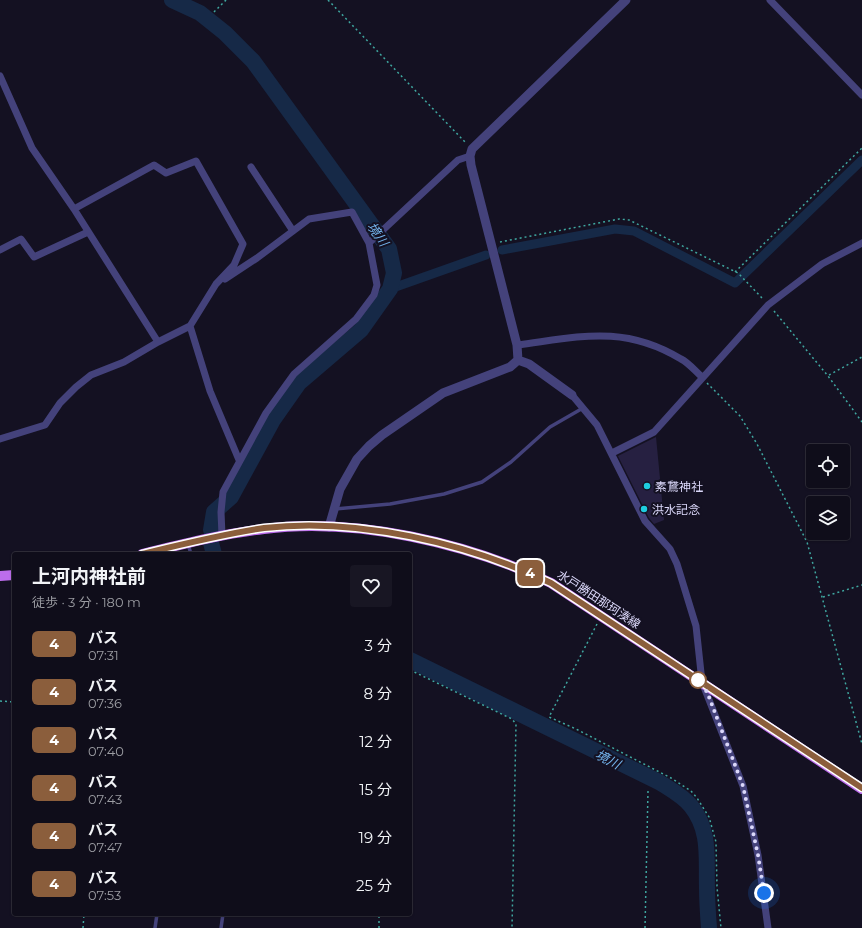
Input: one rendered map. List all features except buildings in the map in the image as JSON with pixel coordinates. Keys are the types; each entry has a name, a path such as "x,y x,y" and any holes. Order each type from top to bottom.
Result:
{"main road":[{"name":"水戸勝田那珂湊線","path":"150,552 222,535 276,527 329,527 380,531 424,540 484,556 528,571 551,583 862,788"},
{"path":"0,576 12,575"}],"street":[{"path":"372,241 458,160 471,153 626,0"},
{"path":"770,0 862,95"},
{"path":"0,76 32,148 74,209 158,342"},
{"path":"471,153 491,244 517,345 518,360"},
{"path":"0,439 45,425 60,403 91,375 124,362 158,342 190,326 216,284 234,265 243,244 196,161 166,173 154,164 74,209"},
{"path":"251,167 292,231"},
{"path":"216,284 257,258 309,219 352,212 372,241 377,285 374,296 356,319 294,374 281,390 239,460 223,492 221,512 222,535"},
{"path":"0,250 21,238 34,257 88,232"},
{"path":"612,453 654,432 671,416 702,377 768,304 822,264 862,243"},
{"path":"190,326 210,391 239,460"},
{"path":"517,345 594,335 613,335 636,340 682,359 702,377"},
{"path":"518,360 534,368 572,395 584,408 597,425 645,521 670,549 696,626 702,682 743,786 758,855 768,928"},
{"path":"329,527 340,489 347,474 357,459 382,434 443,393 510,367 518,360"}],"lane":[{"path":"334,509 390,504 444,494 482,482 511,462 550,427 584,408"},
{"path":"188,543 190,552"},
{"path":"155,928 157,916"},
{"path":"221,928 223,916"}],"path":[{"path":"214,12 226,0"},
{"path":"328,0 471,153"},
{"path":"735,272 862,148"},
{"path":"491,244 618,219 629,220 738,273 768,304 828,376 862,422"},
{"path":"828,376 862,357"},
{"path":"702,377 740,416 757,444 807,542 862,744"},
{"path":"823,597 862,585"},
{"path":"603,616 549,718 576,729 671,778 697,798 709,817 716,842 717,886 721,928"},
{"path":"412,671 512,719 516,724 512,928"},
{"path":"0,701 12,702"},
{"path":"645,928 648,791"},
{"path":"83,928 84,916"},
{"path":"379,916 379,928"}],"waterway":[{"name":"境川","path":"172,0 200,13 225,33 253,61 389,249 394,273 390,289 361,330 299,383 273,420 231,497 214,512 211,530"},
{"path":"502,250 615,229 634,231 735,283 862,160"},
{"path":"390,289 486,255"},
{"name":"境川","path":"211,543 213,552"},
{"name":"境川","path":"412,661 659,782 684,799 691,806 697,816 705,835 709,928"}],"bus line":[{"name":"4","path":"151,552 222,535 263,528 329,527 380,531 424,540 484,556 528,571 551,583 862,788"}],"place":[{"name":"素鵞神社","path":"647,486"},
{"name":"洪水記念","path":"644,509"}],"route":[{"path":"698,680 695,678 702,682 709,697 743,786 758,855 764,893"}]}
